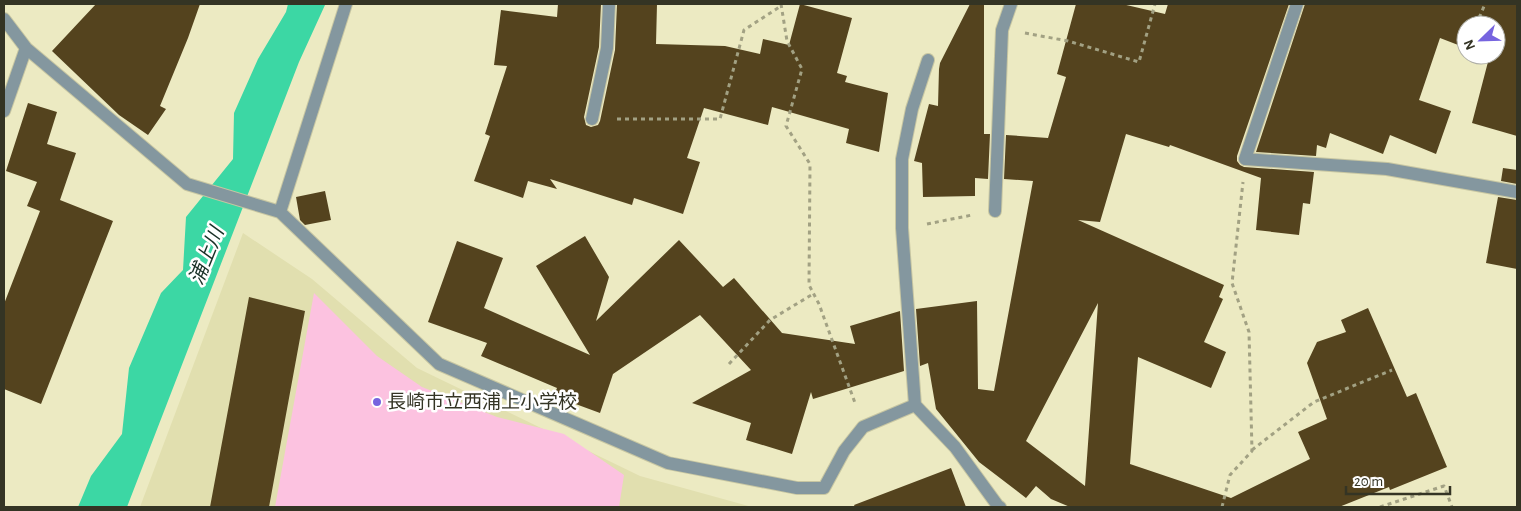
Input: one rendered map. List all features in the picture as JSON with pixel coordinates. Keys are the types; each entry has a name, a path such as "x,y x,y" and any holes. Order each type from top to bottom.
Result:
{"street":[{"path":"280,212 346,4"},
{"path":"592,119 607,48 609,4"},
{"path":"995,211 1002,30 1011,4"},
{"path":"1297,4 1245,159 1387,169 1517,192"},
{"path":"4,19 26,48 187,184 280,212 439,364 668,463 797,488 824,488 844,451 863,427 915,405"},
{"path":"4,109 26,48"},
{"path":"928,60 912,109 902,159 902,228 915,405 954,447 997,507"}],"path":[{"path":"1002,30 1068,41 1139,62 1155,4"},
{"path":"592,119 720,119 744,30 781,5 787,41 802,69 786,126 810,164 809,285 819,304 863,427"},
{"path":"1245,159 1232,283 1249,332 1252,451"},
{"path":"902,228 995,211"},
{"path":"729,364 770,320 813,294"},
{"path":"1222,507 1230,475 1252,451 1314,402 1392,370"},
{"path":"1380,507 1444,486 1452,507"}],"shaded area":[{"name":"長崎市立西浦上小学校","path":"243,233 312,279 417,368 640,476 752,507 140,507"},
{"name":"長崎市立西浦上小学校","path":"314,293 377,356 422,387 497,417 564,434 624,475 619,507 275,507"}],"water":[{"name":"浦上川","path":"288,4 325,5 299,62 127,507 78,507 91,476 122,434 129,368 161,293 183,270 186,217 233,159 234,113 258,59 286,12"}],"building":[{"path":"96,4 200,4 160,106 166,109 148,135 119,115 52,51"},
{"path":"558,4 601,4 599,47 584,117 586,125 591,127 598,125 600,121 615,50 617,4 657,4 656,44 725,46 760,54 763,39 789,45 800,4 852,18 837,73 847,76 845,82 888,93 879,152 846,143 849,129 772,107 768,125 704,108 687,158 700,162 683,214 634,198 632,205 550,179 557,189 528,181 523,198 474,181 490,136 485,134 507,66 494,65 501,10 557,17"},
{"path":"970,4 984,4 984,134 990,134 988,179 975,178 975,196 923,197 922,163 914,161 929,104 938,106 940,63"},
{"path":"1076,4 1122,4 1165,14 1168,4 1289,4 1237,156 1237,161 1244,167 1314,172 1310,204 1303,203 1299,235 1256,230 1261,178 1170,145 1169,147 1126,134 1100,222 1078,220 1224,285 1219,297 1223,299 1204,342 1226,352 1211,388 1138,357 1130,464 1231,498 1310,459 1298,432 1327,419 1307,363 1317,342 1346,332 1341,320 1368,308 1407,397 1416,393 1447,467 1390,490 1389,487 1339,507 1070,507 1051,499 1036,486 1026,498 979,462 936,409 928,363 920,366 916,309 977,301 978,389 994,391 1033,181 1004,179 1006,135 1048,138 1066,77 1057,74","holes":["1098,303 1085,486 1026,441"]},
{"path":"1305,4 1517,4 1517,136 1472,123 1487,65 1506,65 1506,15 1456,15 1456,44 1440,38 1419,100 1451,111 1436,154 1390,135 1383,154 1330,133 1326,148 1317,145 1316,156 1256,152"},
{"path":"28,103 57,112 47,144 76,153 60,200 113,221 41,404 4,389 4,304 40,211 27,206 37,182 6,171"},
{"path":"1503,168 1517,170 1517,184 1501,181"},
{"path":"325,191 331,220 305,225 300,220 296,197"},
{"path":"1498,197 1517,200 1517,269 1486,263"},
{"path":"585,236 609,277 596,321 679,240 723,287 734,278 782,333 855,344 850,326 900,311 904,371 813,399 811,392 792,454 746,440 751,423 692,403 751,370 700,315 613,374 600,413 562,399 563,395 555,393 557,388 481,356 487,343 428,322 457,241 503,258 484,308 590,355 536,266"},
{"path":"249,297 305,311 269,507 210,507"},
{"path":"951,468 966,507 855,507 854,505"}],"place":[{"name":"長崎市立西浦上小学校","path":"377,402"}]}
